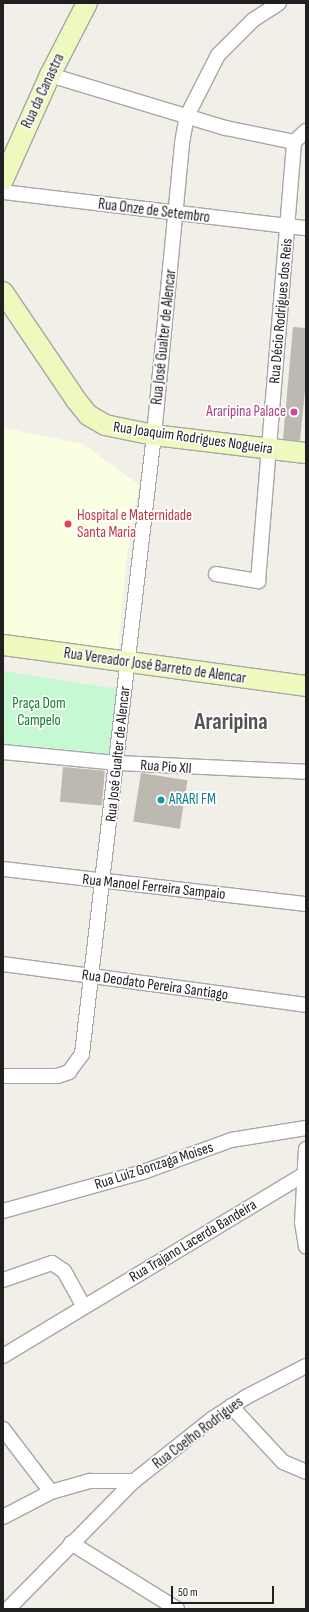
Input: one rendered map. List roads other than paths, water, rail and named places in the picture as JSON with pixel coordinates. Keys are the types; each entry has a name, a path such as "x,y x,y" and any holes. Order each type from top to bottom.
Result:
{"main road":[{"name":"Rua da Canastra","path":"3,180 50,75 87,3"},
{"name":"Rua Joaquim Rodrigues Nogueira","path":"3,292 88,415 105,425 154,436 306,453"},
{"name":"Rua Vereador José Barreto de Alencar","path":"3,645 306,686"}],"street":[{"name":"Rua José Gualter de Alencar","path":"3,1076 57,1076 69,1072 79,1063 82,1054 105,882 177,215 178,171 187,116 218,55 227,44 253,20 279,3"},
{"path":"50,75 226,128 294,142 306,131"},
{"name":"Rua Décio Rodrigues dos Reis","path":"216,574 258,581 294,142"},
{"name":"Rua Onze de Setembro","path":"3,192 177,215 306,228"},
{"name":"Rua Pio XII","path":"3,752 118,763 306,772"},
{"name":"Rua Manoel Ferreira Sampaio","path":"3,869 105,882 306,904"},
{"name":"Rua Deodato Pereira Santiago","path":"3,964 306,1005"},
{"name":"Rua Luiz Gonzaga Moises","path":"3,1211 146,1171 231,1140 306,1128"},
{"path":"306,1149 303,1175 302,1222 306,1247"},
{"name":"Rua Trajano Lacerda Bandeira","path":"3,1356 303,1175"},
{"path":"3,1280 52,1263 64,1272 84,1307"},
{"name":"Rua Coelho Rodrigues","path":"8,1609 71,1543 134,1481 231,1406 306,1366"},
{"path":"231,1406 283,1462 306,1472"},
{"path":"3,1430 51,1492"},
{"path":"3,1517 51,1492 90,1482 134,1481"},
{"path":"71,1543 177,1609"}],"place":[{"name":"Araripina Palace","path":"294,412"},
{"name":"Hospital e Maternidade Santa Maria","path":"68,524"},
{"name":"ARARI FM","path":"161,800"}],"district":[{"name":"Araripina","path":"231,722"}],"park label":[{"name":"Praça Dom Campelo","path":"39,712"}]}
